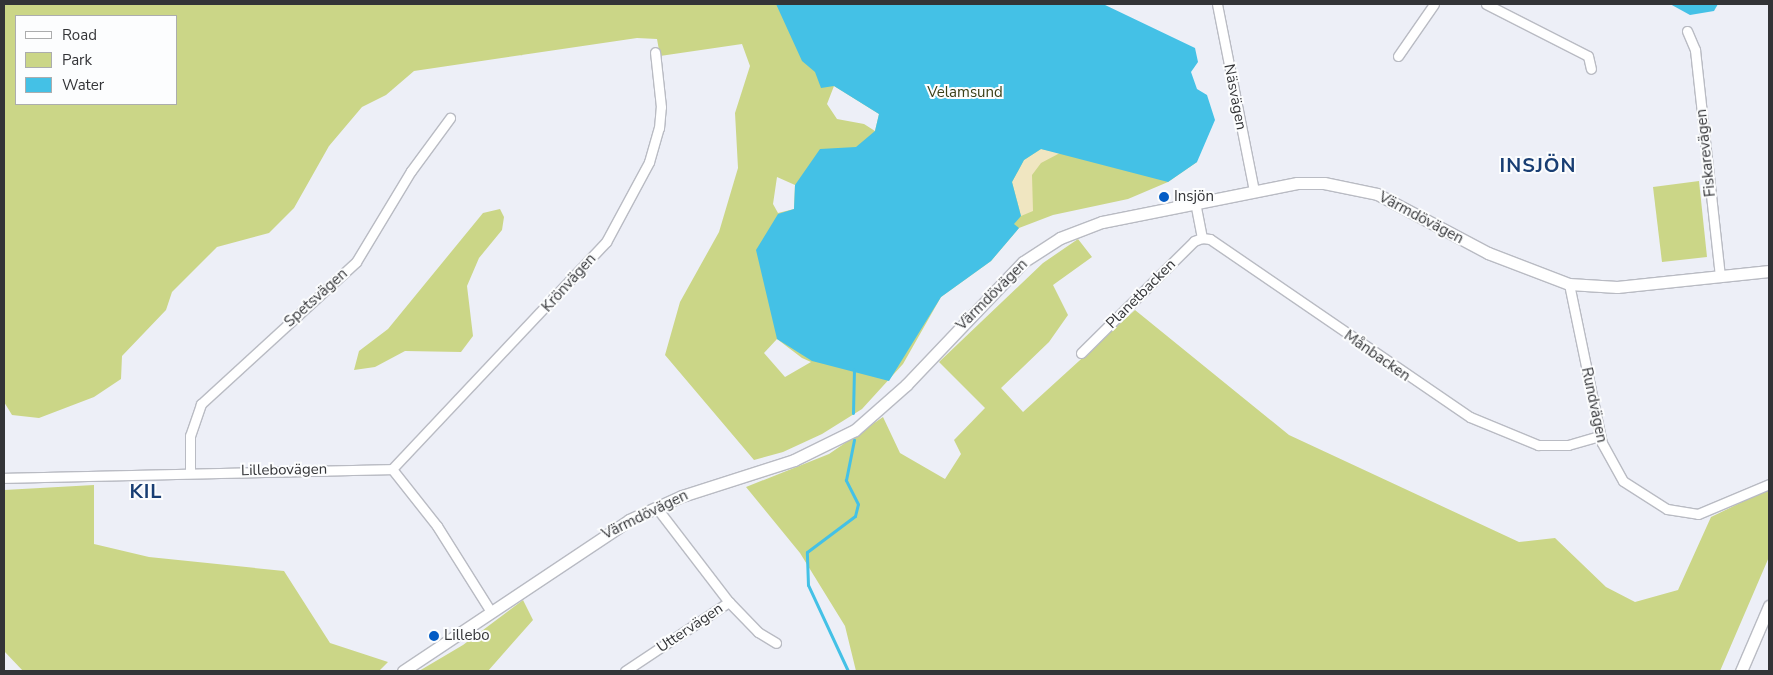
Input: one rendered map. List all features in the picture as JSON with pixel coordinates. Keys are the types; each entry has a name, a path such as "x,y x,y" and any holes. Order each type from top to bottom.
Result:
{"main road":[{"name":"Värmdövägen","path":"403,671 598,538 656,507 794,460 855,430 899,391 1023,262 1060,238 1128,214 1254,191 1310,183 1377,194 1488,254 1569,284 1617,287 1769,271"},
{"path":"1741,671 1769,606"}],"street":[{"name":"Näsvägen","path":"1217,4 1254,191"},
{"path":"1398,56 1434,4"},
{"path":"1486,4 1588,56 1591,69"},
{"name":"Fiskarevägen","path":"1686,31 1695,50 1720,276"},
{"name":"Krönvägen","path":"392,469 606,242 649,162 659,128 661,107 655,52"},
{"name":"Spetsvägen","path":"190,471 190,436 201,404 356,262 412,171 450,118"},
{"path":"1195,202 1202,238"},
{"name":"Planetbacken","path":"1081,353 1194,241 1202,238"},
{"name":"Månbacken","path":"1202,238 1210,239 1433,394 1490,428 1554,446 1600,436"},
{"name":"Rundvägen","path":"1569,284 1600,436 1607,456 1623,481 1667,509 1698,514 1769,484"},
{"path":"392,469 437,526 490,610"},
{"name":"Lillebovägen","path":"4,478 190,471 392,469"},
{"name":"Uttervägen","path":"656,507 729,602 758,632 776,643"},
{"name":"Uttervägen","path":"625,671 729,602"}],"green space":[{"name":"Velamsund","path":"4,4 1057,4 1197,162 1168,182 1128,199 1053,215 1019,228 991,261 941,297 903,364 862,409 822,434 783,452 754,460 665,355 680,302 719,232 738,168 735,113 750,66 742,44 660,56 657,39 637,38 414,71 386,95 362,107 329,146 294,208 269,233 217,247 172,292 166,310 122,356 121,379 94,397 39,418 12,415 4,402","holes":["834,86 879,114 875,131 864,124 837,119 827,104","777,177 795,185 794,209 778,213 773,204","777,339 802,358 811,362 785,377 764,353"]},
{"path":"1699,181 1707,257 1662,262 1653,187"},
{"path":"500,209 504,217 502,230 479,258 467,286 473,336 461,352 405,351 375,367 354,370 359,351 388,329 483,213"},
{"path":"1078,239 1092,257 1053,285 1068,315 1049,342 1001,388 1023,412 1135,310 1289,435 1519,542 1555,538 1606,587 1635,602 1678,590 1711,517 1769,489 1769,557 1720,671 856,671 845,626 800,553 746,487 829,454 883,417 900,453 945,479 961,454 954,440 985,408 939,362 1043,263"},
{"path":"94,485 94,544 149,557 284,571 330,643 388,662 379,671 23,671 4,651 4,490"},
{"path":"523,600 533,620 488,671 419,671 463,645"}],"sand":[{"path":"1041,149 1060,153 1041,163 1032,175 1033,211 1021,216 1012,182 1024,160"}],"water":[{"name":"Insjön","path":"776,4 1103,4 1195,48 1198,62 1191,72 1197,89 1207,95 1215,120 1197,162 1168,182 1041,149 1024,160 1012,182 1021,216 1014,224 1019,228 991,261 941,297 889,381 812,361 777,339 756,250 778,214 794,209 795,185 820,149 856,147 875,131 879,114 834,86 821,88 815,72 802,61"},
{"path":"1670,4 1718,4 1714,11 1690,15"}],"waterway":[{"path":"853,413 854,369"},
{"path":"848,671 808,585 807,552 855,516 858,504 846,480 854,440"}],"place":[{"name":"Insjön","path":"1164,197"},
{"name":"Lillebo","path":"434,636"}],"district":[{"name":"INSJÖN","path":"1538,165"},
{"name":"KIL","path":"146,491"}]}
